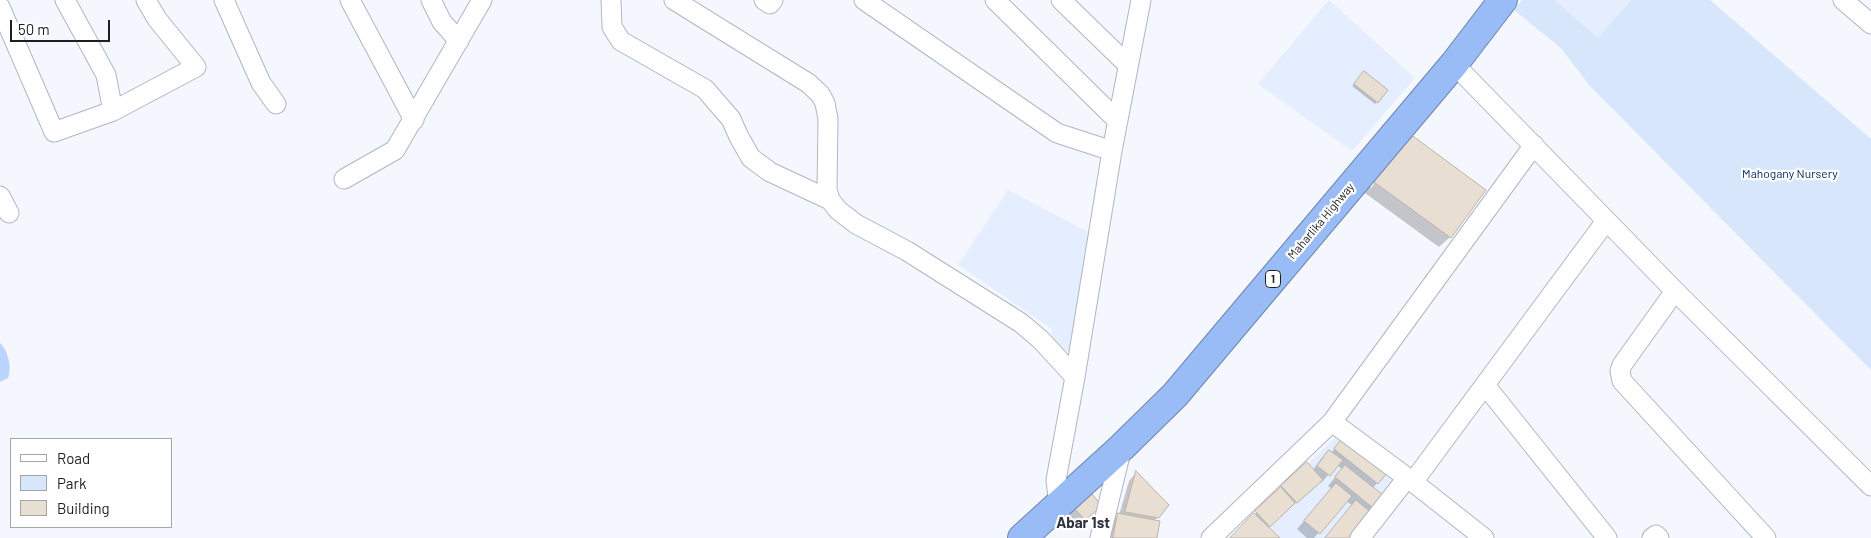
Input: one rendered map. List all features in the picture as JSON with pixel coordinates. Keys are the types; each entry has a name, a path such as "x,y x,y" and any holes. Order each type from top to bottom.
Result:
{"highway":[{"name":"Maharlika Highway","path":"1022,538 1122,447 1175,395 1454,64 1502,0"}],"street":[{"path":"65,0 106,75 113,111"},
{"path":"0,7 54,132 113,111 196,67 158,19 146,0"},
{"path":"224,0 261,83 276,104"},
{"path":"350,0 414,120"},
{"path":"431,0 442,22 459,41"},
{"path":"344,179 395,150 482,0"},
{"path":"611,0 612,27 621,40 705,89 731,119 738,137 751,158 770,172 830,200"},
{"path":"674,0 808,83 820,94 825,103 828,119 827,189 830,200 838,210 856,224 907,251 1021,323 1041,340 1075,377"},
{"path":"764,0 770,4 773,0"},
{"path":"864,0 1057,133 1112,151"},
{"path":"995,0 1118,121"},
{"path":"1061,0 1128,65"},
{"path":"1059,505 1056,480 1112,151 1141,0"},
{"path":"1843,0 1871,24"},
{"path":"1454,64 1675,291 1871,486"},
{"path":"1211,538 1332,422 1534,145"},
{"path":"0,196 9,213"},
{"path":"1360,538 1410,480 1485,385 1606,220"},
{"path":"1675,291 1622,365 1620,372 1622,381 1766,538"},
{"path":"1485,385 1608,538"},
{"path":"1332,422 1484,538"},
{"path":"1100,538 1122,447"},
{"path":"1652,538 1656,535 1659,538"}],"shaded area":[{"path":"1329,0 1415,78 1352,151 1258,84"},
{"path":"1555,0 1631,0 1598,38"},
{"path":"1008,190 1092,234 1070,353 1051,341 1052,329 958,265"},
{"path":"1341,432 1402,480 1355,538 1230,538"}],"green space":[{"name":"Mahogany Nursery","path":"1522,0 1555,0 1598,38 1631,0 1710,0 1871,139 1871,370 1589,85 1561,48 1514,10"}],"water":[{"path":"0,343 7,354 10,369 8,378 0,382"}],"building":[{"path":"1364,71 1388,90 1378,103 1354,84"},
{"path":"1410,134 1486,190 1451,238 1374,182"},
{"path":"1346,434 1390,469 1378,484 1334,449"},
{"path":"1329,450 1343,460 1330,476 1317,466"},
{"path":"1307,462 1323,480 1297,503 1281,486"},
{"path":"1345,465 1383,495 1373,508 1335,477"},
{"path":"1136,471 1169,505 1159,518 1125,512"},
{"path":"1336,483 1352,496 1320,534 1304,521"},
{"path":"1281,487 1295,503 1270,527 1255,511"},
{"path":"1092,494 1102,506 1085,520 1074,508"},
{"path":"1356,500 1373,514 1354,538 1325,538"},
{"path":"1118,513 1160,521 1157,538 1113,538"},
{"path":"1254,513 1280,538 1230,538"}],"district":[{"name":"Abar 1st","path":"1083,523"}]}
